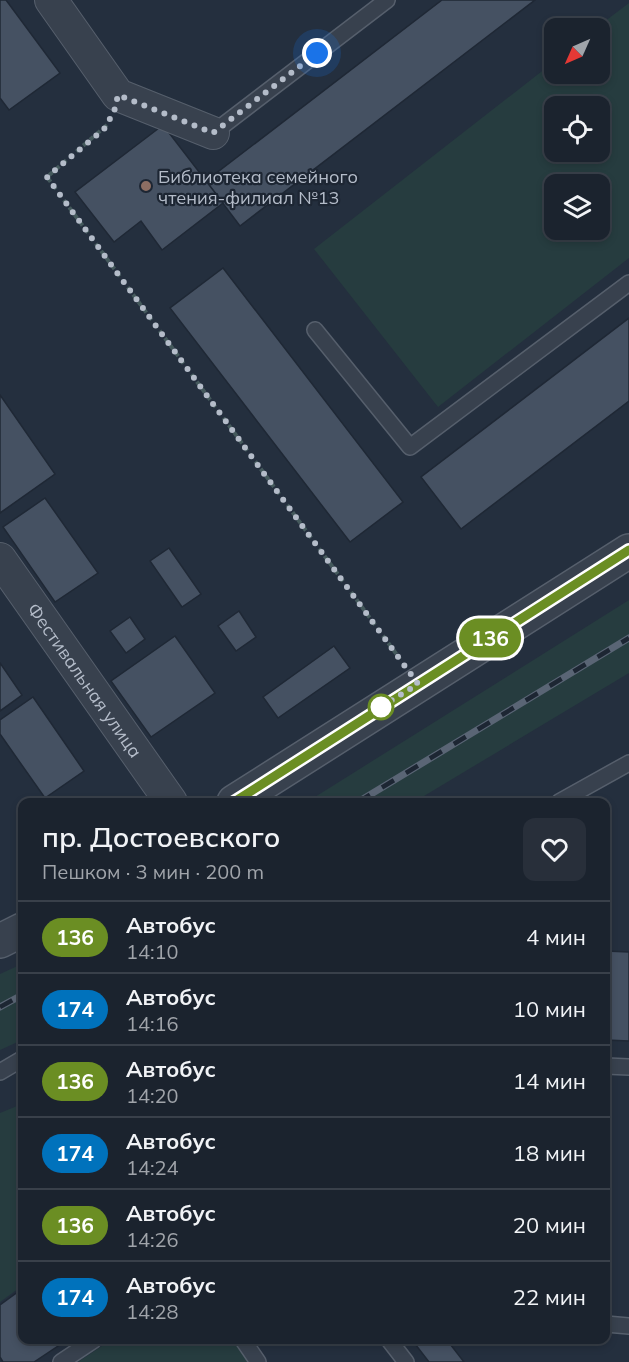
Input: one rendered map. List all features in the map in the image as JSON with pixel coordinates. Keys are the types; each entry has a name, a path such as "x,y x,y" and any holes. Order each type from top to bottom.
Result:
{"street":[{"path":"51,0 118,95 213,133"},
{"path":"240,798 629,550"},
{"name":"Фестивальная улица","path":"0,559 168,798"},
{"path":"0,941 18,932"}],"lane":[{"path":"213,133 387,0"},
{"path":"315,330 410,447 629,283"},
{"path":"566,798 629,763"},
{"path":"0,1072 18,1061"},
{"path":"610,1066 629,1067"},
{"path":"610,1324 629,1326"},
{"path":"61,1362 88,1344"},
{"path":"246,1344 258,1362"},
{"path":"392,1344 406,1362"}],"path":[{"path":"118,95 114,112 104,129 47,177 418,684"}],"green space":[{"path":"629,3 629,258 438,407 314,249 544,70 544,84 610,84 609,18"},
{"path":"629,600 629,673 421,798 313,798"},
{"path":"18,966 18,1042 0,1050 0,974"},
{"path":"18,1106 18,1289 0,1302 0,1113"},
{"path":"105,1344 237,1344 249,1362 78,1362"}],"building":[{"path":"0,0 6,0 60,73 9,110 0,98"},
{"path":"442,0 535,0 240,226 206,181"},
{"name":"Библиотека семейного чтения-филиал №13","path":"163,125 223,203 162,250 141,221 114,242 75,192"},
{"path":"223,268 403,502 350,542 170,308"},
{"path":"629,318 629,401 461,529 421,477"},
{"path":"0,395 55,474 0,513"},
{"path":"45,498 98,573 55,602 3,527"},
{"path":"169,548 201,594 182,607 150,561"},
{"path":"239,611 256,637 236,651 218,626"},
{"path":"130,617 145,639 126,653 110,631"},
{"path":"175,636 215,693 151,737 111,681"},
{"path":"334,646 350,668 278,718 263,697"},
{"path":"0,663 22,695 0,711"},
{"path":"33,697 84,771 45,798 0,734 0,720"},
{"path":"610,951 629,952 629,1041 610,1040"},
{"path":"18,1292 18,1344 61,1344 34,1362 3,1362 0,1357 0,1305"},
{"path":"415,1344 450,1344 464,1362 429,1362"}],"railway":[{"path":"365,798 629,638"},
{"path":"0,1007 18,997"}],"bus line":[{"name":"136","path":"240,798 629,550"}],"place":[{"name":"Библиотека семейного чтения-филиал №13","path":"146,186"}],"route":[{"path":"317,53 213,133 118,95 114,112 104,129 47,177 418,684 381,707"}]}
